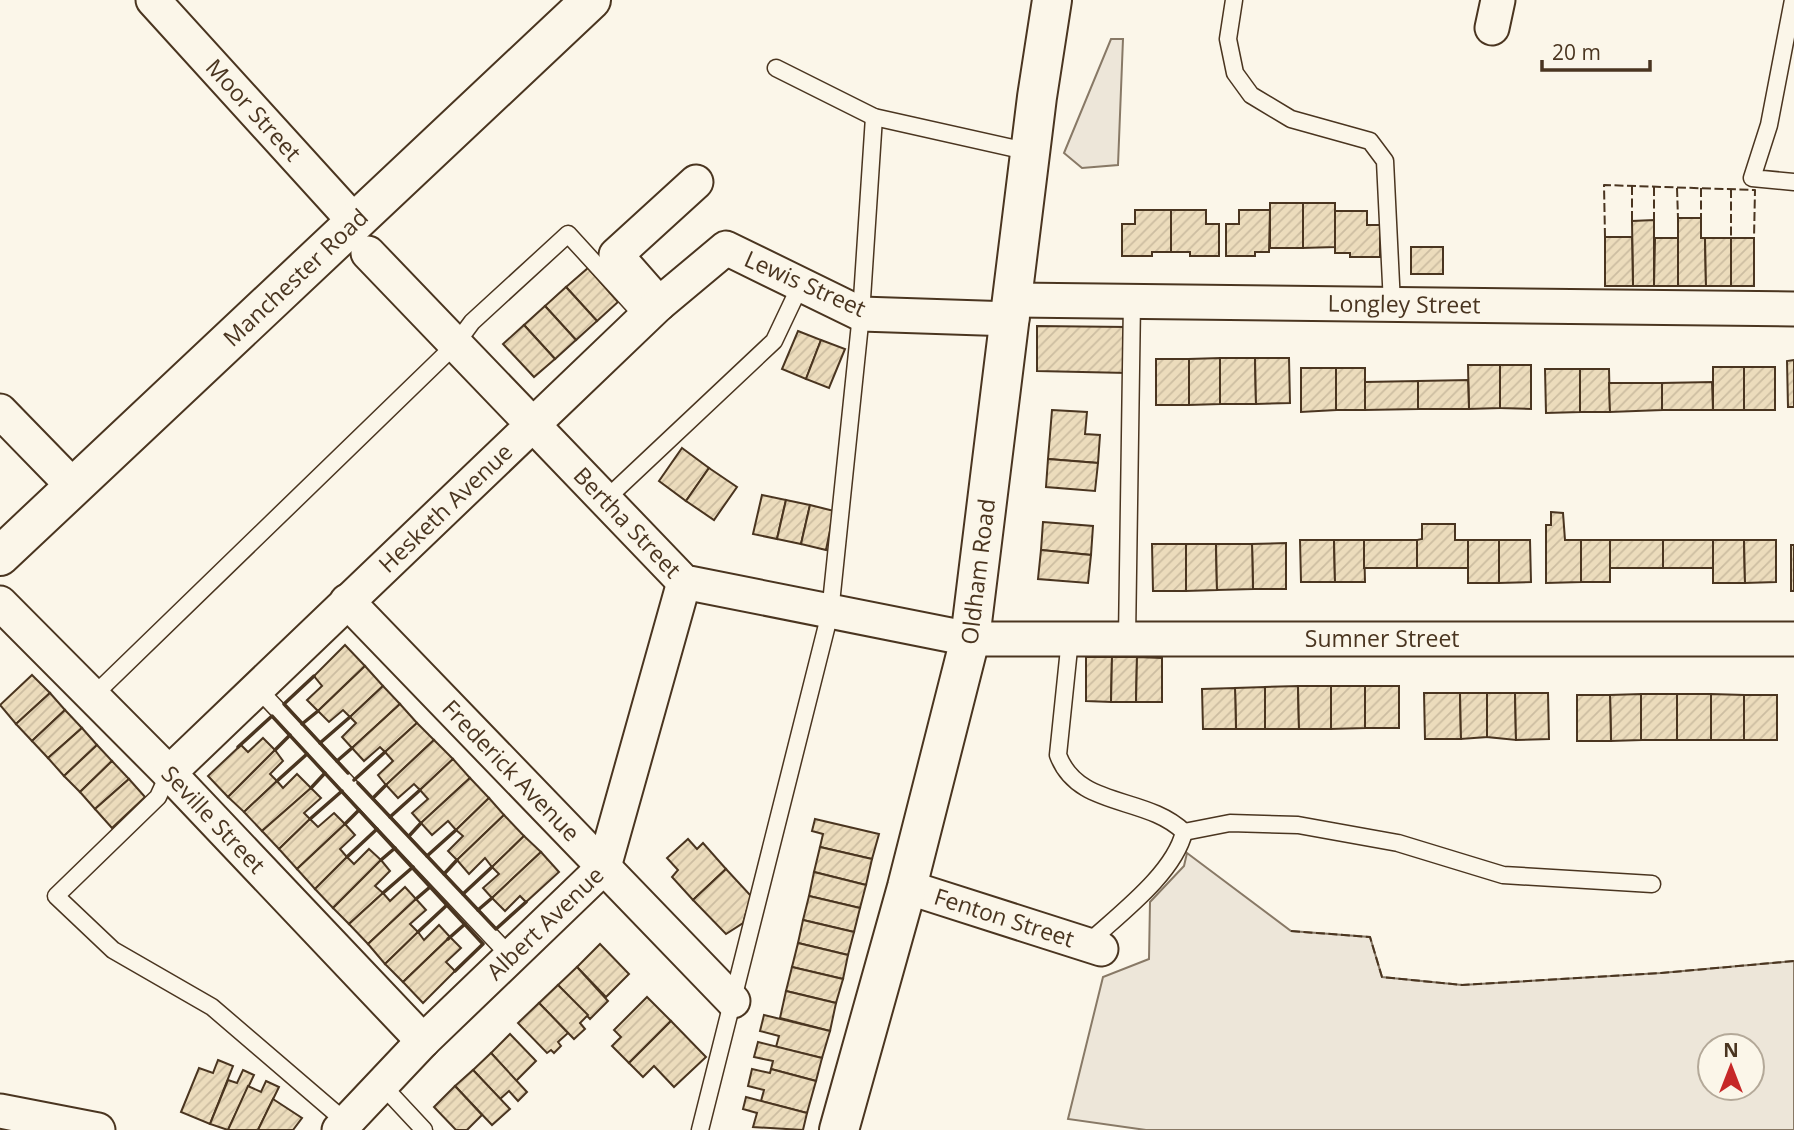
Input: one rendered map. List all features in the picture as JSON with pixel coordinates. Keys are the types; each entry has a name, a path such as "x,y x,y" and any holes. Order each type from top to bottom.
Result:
{"main road":[{"name":"Manchester Road","path":"0,556 74,487 361,237 590,0"},
{"name":"Oldham Road","path":"839,1130 907,887 970,639 1013,309 1030,152 1052,0"}],"street":[{"name":"Moor Street","path":"153,0 361,237"},
{"path":"652,311 616,255 695,182"},
{"name":"Bertha Street","path":"361,237 455,345 684,582 970,639"},
{"name":"Lewis Street","path":"726,248 861,314 1013,309"},
{"name":"Hesketh Avenue","path":"169,773 259,690 347,601 534,427 652,311 726,248"},
{"name":"Longley Street","path":"1013,309 1132,301 1794,309"},
{"path":"0,411 74,487"},
{"name":"Albert Avenue","path":"343,1126 424,1041 604,867 684,582"},
{"name":"Frederick Avenue","path":"347,601 733,1001"},
{"name":"Seville Street","path":"0,603 169,773 424,1041"},
{"name":"Sumner Street","path":"970,639 1794,639"},
{"name":"Fenton Street","path":"907,887 1094,946"},
{"path":"0,1111 98,1130"}],"lane":[{"path":"1234,0 1228,39 1235,73 1251,94 1292,119 1370,141 1385,161 1392,304"},
{"path":"1793,0 1769,125 1752,178 1794,182"},
{"path":"776,68 874,117 1030,152"},
{"path":"700,1130 830,613 861,314 874,117"},
{"path":"93,696 455,345 472,321 568,234 652,311"},
{"path":"605,500 774,341 801,284"},
{"path":"1127,639 1132,301"},
{"path":"1070,639 1058,755 1063,768 1072,781 1125,804 1163,815 1184,832"},
{"path":"259,690 511,957"},
{"path":"169,773 158,797 56,896 113,950 212,1007 343,1126"},
{"path":"1184,832 1230,823 1298,825 1398,843 1503,875 1652,884"},
{"path":"1094,946 1167,867 1181,845 1184,832"},
{"path":"382,1085 424,1130"}],"shaded area":[{"path":"1111,39 1123,39 1118,165 1082,168 1064,153"},
{"path":"1187,853 1291,931 1370,937 1382,977 1462,985 1661,973 1794,961 1794,1130 1146,1130 1068,1119 1103,977 1149,959 1150,902 1184,866"}],"building":[{"path":"1270,203 1303,203 1303,248 1270,248"},
{"path":"1303,203 1335,203 1335,247 1303,248"},
{"path":"1135,210 1171,210 1171,252 1152,252 1152,256 1122,256 1122,224 1135,224"},
{"path":"1171,210 1206,210 1206,224 1219,224 1219,256 1190,256 1190,252 1171,252"},
{"path":"1239,210 1270,210 1269,252 1255,252 1255,256 1226,256 1226,224 1239,224"},
{"path":"1335,211 1367,211 1367,225 1380,225 1380,257 1350,257 1350,253 1335,253"},
{"path":"1678,218 1701,218 1701,238 1705,238 1706,286 1678,286"},
{"path":"1654,220 1654,286 1633,286 1632,221"},
{"path":"1605,237 1632,237 1633,286 1605,286"},
{"path":"1655,238 1678,238 1678,286 1654,286"},
{"path":"1705,238 1731,238 1731,286 1706,286"},
{"path":"1731,238 1754,238 1754,286 1731,286"},
{"path":"1411,247 1443,247 1443,274 1411,274"},
{"path":"588,268 618,302 597,321 566,287"},
{"path":"566,287 597,321 576,340 545,306"},
{"path":"545,306 576,340 555,359 524,325"},
{"path":"524,325 555,359 534,377 503,344"},
{"path":"1037,326 1127,327 1127,373 1037,371"},
{"path":"798,331 821,340 806,379 782,369"},
{"path":"821,340 845,349 829,388 806,379"},
{"path":"1220,358 1220,404 1189,405 1189,359"},
{"path":"1220,358 1255,358 1256,404 1220,404"},
{"path":"1255,358 1289,358 1290,403 1256,404"},
{"path":"1156,359 1189,359 1189,405 1156,405"},
{"path":"1794,360 1794,407 1788,407 1787,361"},
{"path":"1468,365 1500,365 1500,408 1469,409"},
{"path":"1500,365 1531,365 1531,409 1500,408"},
{"path":"1713,367 1744,367 1744,410 1713,410"},
{"path":"1744,367 1775,367 1775,410 1744,410"},
{"path":"1301,368 1336,368 1336,410 1301,412"},
{"path":"1336,368 1365,368 1365,410 1336,410"},
{"path":"1545,369 1580,369 1580,412 1546,413"},
{"path":"1580,369 1609,369 1610,412 1580,412"},
{"path":"1468,380 1469,409 1418,409 1418,381"},
{"path":"1418,381 1418,409 1365,410 1365,382"},
{"path":"1712,382 1713,410 1662,410 1662,383"},
{"path":"1609,383 1662,383 1662,410 1610,412"},
{"path":"1052,410 1087,412 1085,434 1100,435 1098,463 1048,459"},
{"path":"682,448 709,468 686,501 659,481"},
{"path":"1048,459 1098,463 1095,491 1046,487"},
{"path":"709,468 737,487 714,520 686,501"},
{"path":"762,495 786,500 777,539 753,534"},
{"path":"786,500 810,505 801,544 777,539"},
{"path":"810,505 834,511 826,550 801,544"},
{"path":"1551,512 1563,513 1565,540 1581,540 1581,582 1546,583 1546,525 1551,525"},
{"path":"1043,522 1093,526 1091,555 1041,550"},
{"path":"1422,524 1455,524 1455,540 1468,540 1468,568 1417,568 1417,540 1422,539"},
{"path":"1300,540 1334,540 1335,582 1301,582"},
{"path":"1334,540 1364,540 1365,582 1335,582"},
{"path":"1364,540 1417,540 1417,568 1364,568"},
{"path":"1468,540 1499,540 1499,583 1468,583"},
{"path":"1499,540 1530,540 1531,582 1499,583"},
{"path":"1581,540 1610,540 1610,582 1581,582"},
{"path":"1610,540 1663,540 1663,568 1610,568"},
{"path":"1663,540 1713,540 1713,568 1663,568"},
{"path":"1713,540 1744,540 1745,583 1713,583"},
{"path":"1744,540 1776,540 1776,582 1745,583"},
{"path":"1286,543 1286,589 1253,589 1252,544"},
{"path":"1152,544 1186,544 1186,591 1153,591"},
{"path":"1186,544 1216,544 1217,590 1186,591"},
{"path":"1216,544 1252,544 1253,589 1217,590"},
{"path":"1791,545 1794,545 1794,591 1791,591"},
{"path":"1041,550 1091,555 1088,583 1038,579"},
{"path":"345,645 365,666 318,711 307,700 322,686 314,676"},
{"path":"1086,657 1112,657 1111,702 1086,701"},
{"path":"1112,657 1137,657 1136,702 1111,702"},
{"path":"1137,657 1162,658 1162,702 1136,702"},
{"path":"365,666 383,686 350,717 343,710 329,722 318,711"},
{"path":"32,675 50,693 16,724 0,705"},
{"path":"383,686 400,704 352,748 342,737 356,723 350,717"},
{"path":"1298,686 1299,729 1265,729 1265,687"},
{"path":"1298,686 1331,686 1331,729 1299,729"},
{"path":"1331,686 1365,686 1365,728 1331,729"},
{"path":"1365,686 1399,686 1399,728 1365,728"},
{"path":"1265,687 1265,729 1236,729 1235,688"},
{"path":"1235,688 1236,729 1203,729 1202,689"},
{"path":"50,693 65,710 32,741 16,724"},
{"path":"1424,693 1460,693 1461,739 1425,739"},
{"path":"1460,693 1487,693 1487,737 1461,739"},
{"path":"1487,693 1515,693 1516,740 1487,737"},
{"path":"1515,693 1548,693 1549,739 1516,740"},
{"path":"1641,694 1641,740 1611,741 1610,695"},
{"path":"1641,694 1677,694 1677,740 1641,740"},
{"path":"1677,694 1711,694 1711,740 1677,740"},
{"path":"1711,694 1744,695 1744,740 1711,740"},
{"path":"1577,695 1610,695 1611,741 1577,741"},
{"path":"1744,695 1777,695 1777,740 1744,740"},
{"path":"400,704 417,723 385,752 380,747 364,761 352,748"},
{"path":"65,710 82,728 48,758 32,741"},
{"path":"417,723 434,740 386,785 378,775 393,761 385,752"},
{"path":"82,728 97,745 64,776 48,758"},
{"path":"263,738 275,750 228,797 208,776 241,745 248,752"},
{"path":"434,740 453,759 420,790 414,784 398,798 386,785"},
{"path":"97,745 112,761 80,792 64,776"},
{"path":"275,750 283,761 270,774 277,781 244,812 228,797"},
{"path":"453,759 470,778 421,823 412,813 428,799 420,790"},
{"path":"112,761 129,779 95,809 80,792"},
{"path":"297,774 311,788 262,831 244,812 277,781 283,788"},
{"path":"470,778 489,798 456,830 448,821 432,835 421,823"},
{"path":"129,779 145,797 112,828 95,809"},
{"path":"311,788 321,798 304,813 310,819 279,849 262,831"},
{"path":"489,798 504,815 457,860 448,851 463,836 456,830"},
{"path":"334,813 345,824 297,869 279,849 310,819 318,827"},
{"path":"504,815 524,836 492,867 485,858 469,874 457,860"},
{"path":"815,819 879,834 872,859 820,847 823,834 812,831"},
{"path":"345,824 355,835 340,849 347,857 315,889 297,869"},
{"path":"524,836 541,852 492,898 483,888 499,874 492,867"},
{"path":"688,839 697,849 703,843 726,869 693,900 672,877 678,870 667,858"},
{"path":"820,847 872,859 866,885 814,872"},
{"path":"369,849 381,860 333,908 315,889 347,857 354,864"},
{"path":"541,852 559,872 526,902 520,896 505,911 492,898"},
{"path":"381,860 390,871 375,886 383,893 349,924 333,908"},
{"path":"726,869 751,896 743,923 726,934 693,900"},
{"path":"814,872 866,885 860,908 809,896"},
{"path":"405,887 416,899 368,944 349,924 383,893 390,901"},
{"path":"809,896 860,908 854,932 803,920"},
{"path":"416,899 426,910 410,924 418,932 385,964 368,944"},
{"path":"803,920 854,932 848,955 798,943"},
{"path":"439,925 450,937 403,982 385,964 418,932 424,940"},
{"path":"450,937 461,948 446,962 455,971 423,1003 403,982"},
{"path":"798,943 848,955 843,979 792,967"},
{"path":"600,944 629,974 606,997 577,967"},
{"path":"577,967 608,1001 590,1019 558,985"},
{"path":"792,967 843,979 836,1003 786,991"},
{"path":"558,985 588,1015 580,1023 585,1029 574,1039 539,1003"},
{"path":"786,991 836,1003 830,1031 780,1018"},
{"path":"647,997 671,1021 629,1063 612,1046 621,1037 614,1030"},
{"path":"539,1003 568,1033 558,1042 561,1046 554,1053 551,1050 547,1053 518,1023"},
{"path":"764,1015 830,1031 822,1058 776,1047 779,1036 760,1031"},
{"path":"671,1021 706,1057 674,1087 654,1066 643,1077 629,1063"},
{"path":"510,1034 536,1061 516,1081 491,1053"},
{"path":"758,1042 822,1058 816,1081 771,1069 773,1061 754,1057"},
{"path":"491,1053 527,1092 518,1101 509,1091 500,1099 473,1070"},
{"path":"218,1060 233,1066 210,1124 181,1112 199,1068 213,1073"},
{"path":"752,1069 770,1073 771,1069 816,1081 807,1113 761,1101 764,1090 748,1086"},
{"path":"243,1070 254,1075 228,1130 210,1124 228,1080 237,1083"},
{"path":"473,1070 510,1109 492,1125 455,1086"},
{"path":"266,1081 279,1087 258,1130 228,1130 248,1086 261,1092"},
{"path":"455,1086 482,1115 467,1130 456,1130 434,1107"},
{"path":"746,1097 807,1113 803,1130 753,1127 757,1113 743,1109"},
{"path":"273,1099 302,1118 293,1130 258,1130"}],"fence":[{"path":"1605,237 1604,185 1755,190 1754,238"},
{"path":"1632,186 1632,221"},
{"path":"1654,187 1654,220"},
{"path":"1677,188 1678,218"},
{"path":"1701,188 1701,218"},
{"path":"1731,189 1731,240"},
{"path":"1291,931 1370,937 1382,977 1462,985 1661,973 1794,961"}],"wall":[{"path":"314,676 284,704 348,773"},
{"path":"302,724 318,711"},
{"path":"238,747 272,716 483,944 455,971"},
{"path":"320,743 350,717"},
{"path":"275,750 290,735"},
{"path":"337,761 352,748"},
{"path":"354,780 385,752"},
{"path":"277,781 307,754"},
{"path":"311,788 325,773"},
{"path":"358,783 496,929 526,902"},
{"path":"373,798 386,785"},
{"path":"390,817 420,790"},
{"path":"310,819 342,791"},
{"path":"345,824 359,810"},
{"path":"409,836 421,823"},
{"path":"347,857 377,829"},
{"path":"427,856 456,830"},
{"path":"381,860 395,848"},
{"path":"444,874 457,860"},
{"path":"383,893 413,867"},
{"path":"463,894 492,867"},
{"path":"416,899 430,887"},
{"path":"478,910 492,898"},
{"path":"418,932 447,905"},
{"path":"448,939 465,924"}]}
